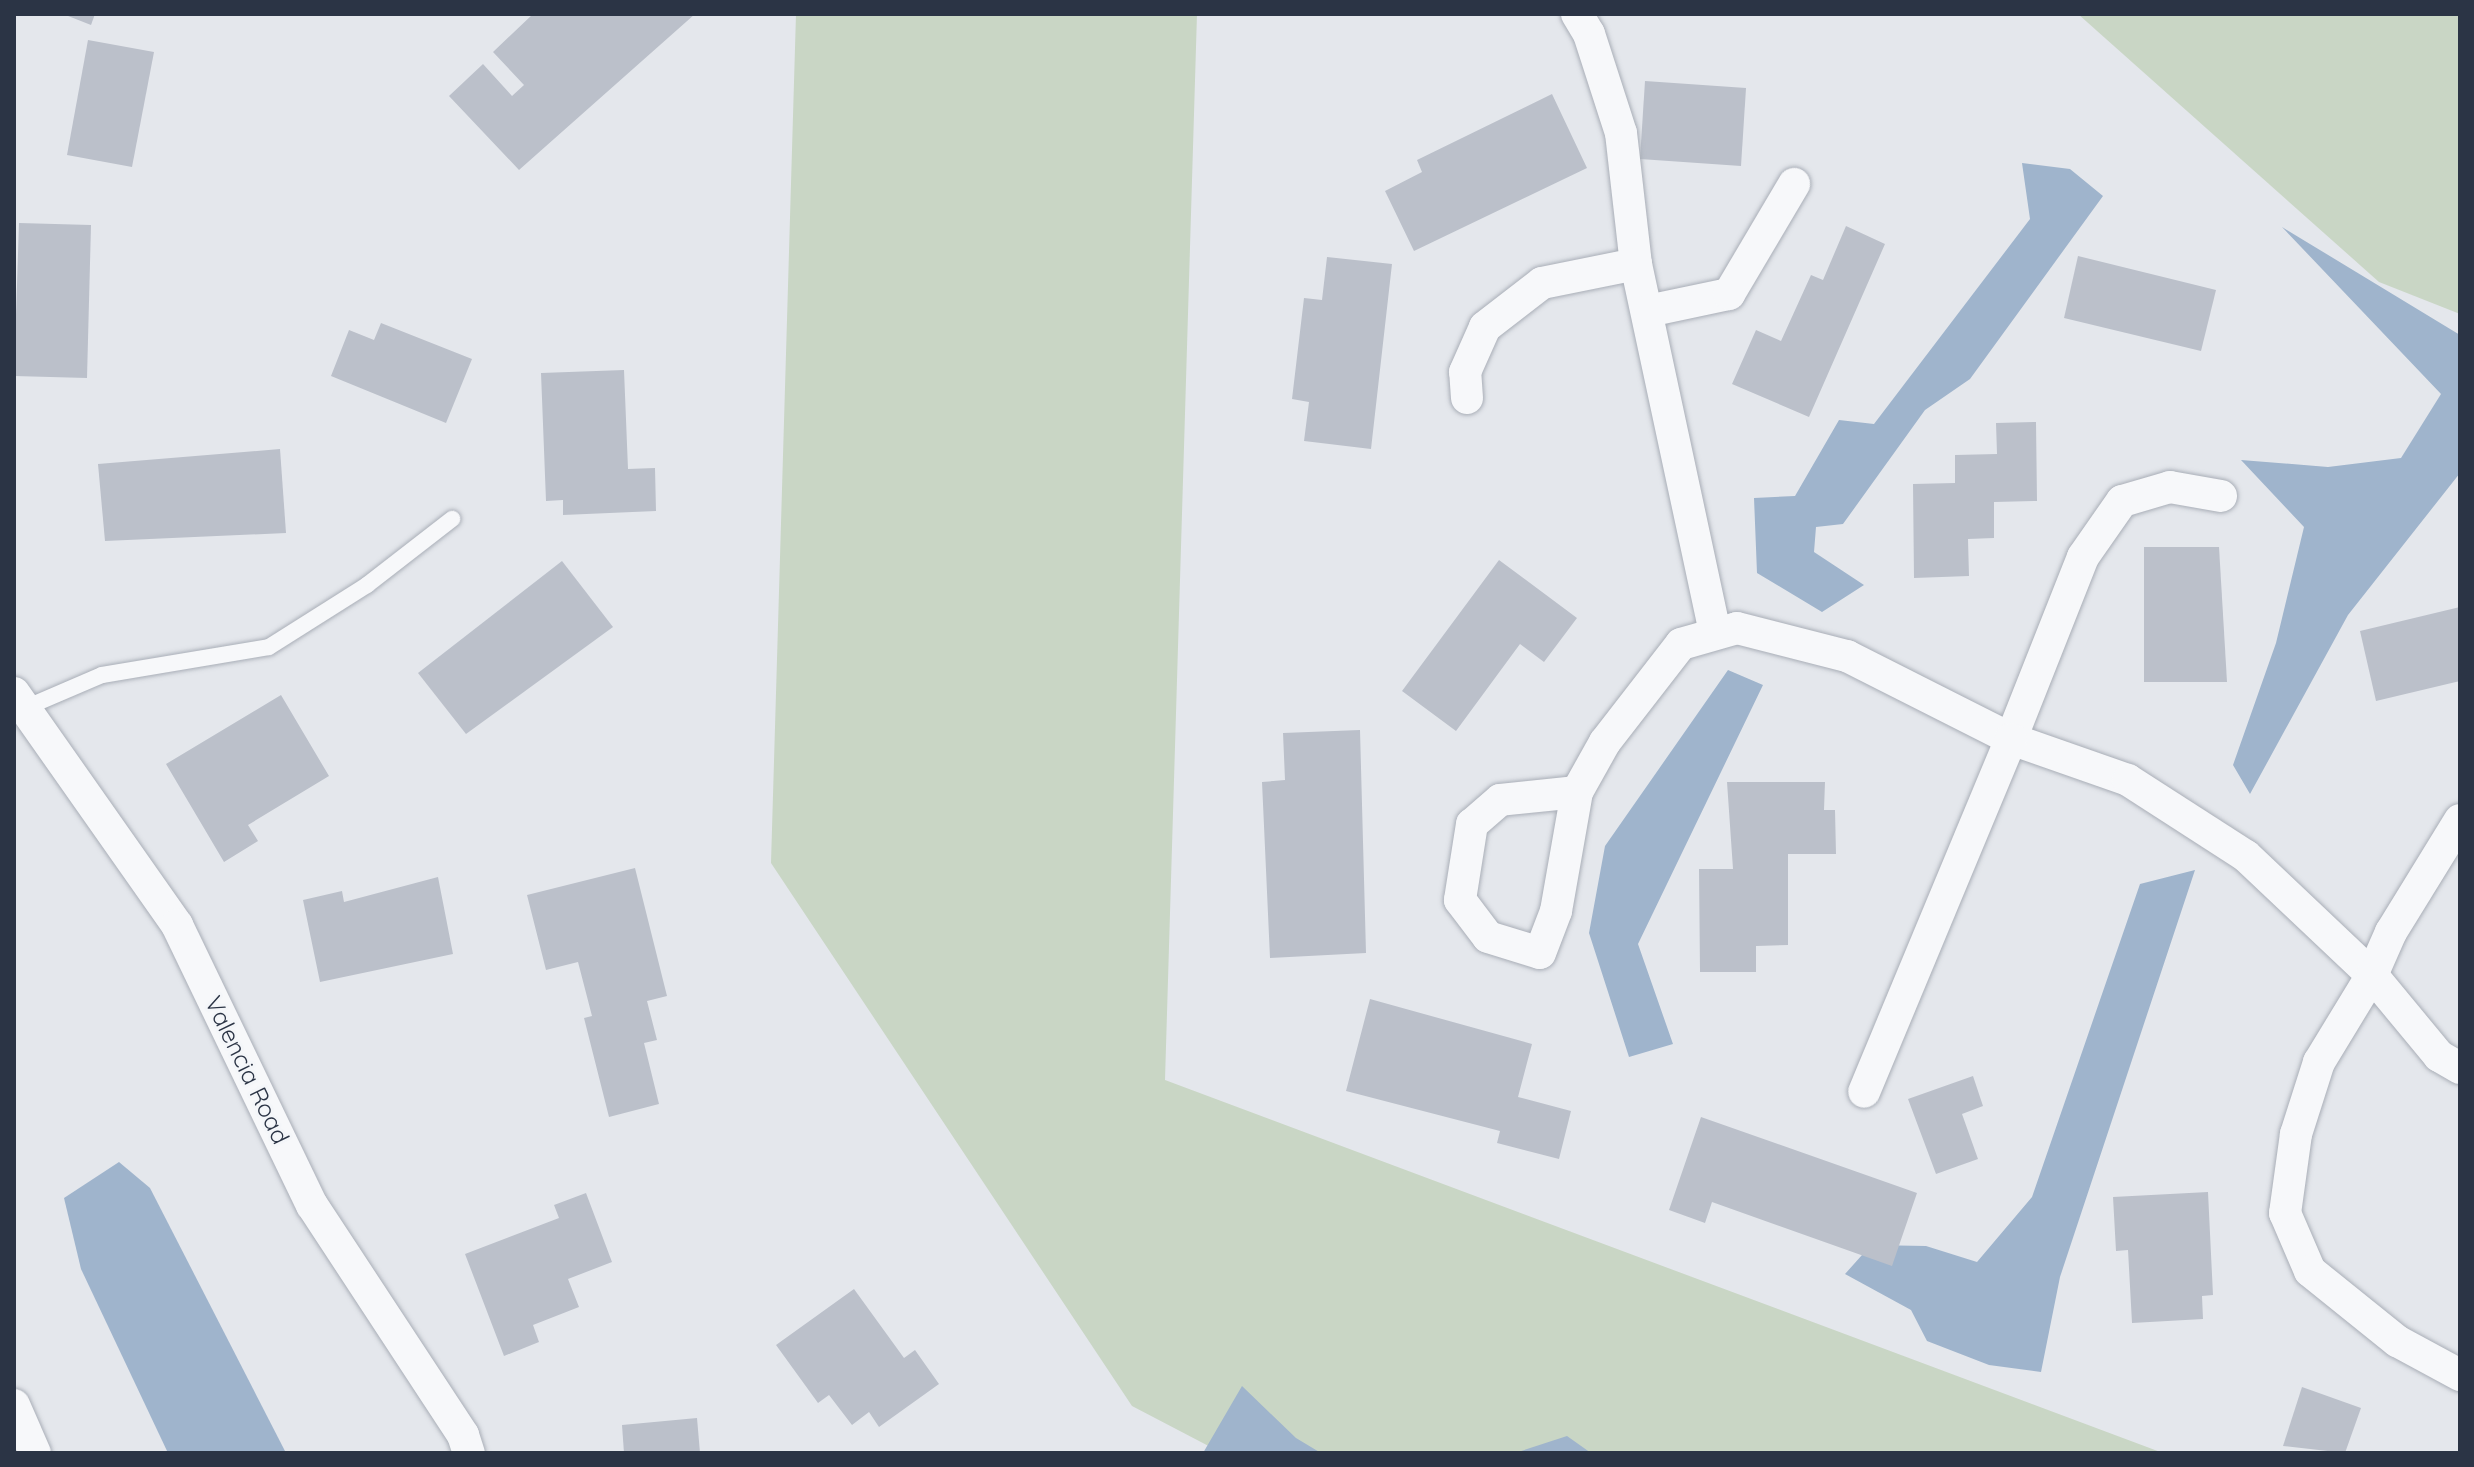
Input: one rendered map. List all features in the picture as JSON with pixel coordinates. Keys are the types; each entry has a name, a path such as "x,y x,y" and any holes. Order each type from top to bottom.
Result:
{"street":[{"path":"1577,14 1589,34 1621,133 1636,264 1715,634"},
{"path":"1648,311 1729,294 1794,184"},
{"path":"1467,398 1465,372 1485,327 1542,283 1636,264"},
{"path":"1864,1092 2083,557 2122,501 2170,487 2221,496"},
{"path":"1577,792 1500,800 1472,824 1460,900 1488,937 1540,953 1556,911 1577,792 1605,742 1681,644 1737,628 1847,656 2011,739 2128,780 2246,856 2372,975 2439,1056 2460,1068"},
{"name":"Valencia Road","path":"19,701 177,925 312,1205 463,1435 469,1453"},
{"path":"2460,820 2391,932 2372,975 2319,1062 2296,1134 2285,1213 2310,1271 2397,1341 2460,1375"},
{"path":"14,1405 35,1453"}],"lane":[{"path":"19,701 102,675 269,647 367,585 452,519"}],"green space":[{"path":"796,14 1197,14 1165,1080 2163,1453 1222,1453 1132,1406 771,863"},
{"path":"2078,14 2460,14 2460,314 2379,282"}],"water":[{"path":"2022,163 2070,169 2103,196 1970,379 1925,410 1843,524 1816,527 1814,552 1864,585 1822,612 1757,573 1754,498 1795,496 1839,420 1874,424 2030,219"},
{"path":"2282,227 2460,335 2460,473 2348,615 2250,794 2233,765 2276,643 2304,527 2241,460 2328,467 2401,458 2441,394"},
{"path":"1728,670 1763,685 1638,944 1673,1044 1629,1057 1589,933 1605,846"},
{"path":"2195,870 2060,1277 2041,1372 1989,1365 1927,1341 1911,1310 1845,1274 1871,1245 1926,1246 1977,1262 2032,1197 2140,884"},
{"path":"119,1162 150,1188 286,1453 168,1453 81,1269 64,1198"},
{"path":"1242,1386 1296,1438 1321,1453 1203,1453"},
{"path":"1567,1436 1591,1453 1515,1453"}],"building":[{"path":"63,14 95,14 91,25"},
{"path":"533,14 695,14 519,170 449,96 483,64 512,96 524,85 493,52"},
{"path":"88,40 154,52 132,167 67,155"},
{"path":"1645,81 1746,88 1741,166 1640,159"},
{"path":"1552,94 1587,168 1414,251 1385,191 1422,172 1417,160"},
{"path":"19,223 91,225 87,378 14,376"},
{"path":"1846,226 1885,244 1809,417 1732,384 1756,330 1781,341 1811,275 1823,280"},
{"path":"2078,256 2216,290 2201,351 2064,318"},
{"path":"1327,257 1392,264 1371,449 1304,441 1309,402 1292,399 1304,298 1322,300"},
{"path":"381,323 472,359 446,423 331,376 349,330 374,340"},
{"path":"624,370 628,469 655,468 656,511 563,515 563,500 546,501 541,373"},
{"path":"2036,422 2037,501 1994,502 1994,538 1968,539 1969,576 1914,578 1913,484 1955,483 1955,455 1997,454 1996,423"},
{"path":"280,449 286,533 105,541 98,464"},
{"path":"2144,547 2219,547 2227,682 2144,682"},
{"path":"1499,560 1577,618 1544,662 1520,644 1456,731 1402,691"},
{"path":"562,561 613,627 466,734 418,673"},
{"path":"2460,607 2460,681 2376,701 2360,631"},
{"path":"281,695 329,776 248,825 258,841 224,862 166,764"},
{"path":"1360,730 1366,953 1270,958 1262,782 1285,780 1283,733"},
{"path":"1727,782 1825,782 1824,810 1835,810 1836,854 1788,854 1788,945 1756,946 1756,972 1700,972 1699,869 1733,869"},
{"path":"635,868 667,996 647,1001 657,1040 644,1043 659,1104 609,1117 584,1018 592,1016 578,962 546,970 527,895"},
{"path":"438,877 453,954 320,982 303,900 342,891 344,902"},
{"path":"1370,999 1532,1044 1518,1097 1571,1111 1559,1159 1497,1143 1500,1131 1346,1091"},
{"path":"1973,1076 1983,1106 1962,1114 1978,1159 1936,1174 1908,1099"},
{"path":"1701,1117 1917,1193 1892,1266 1712,1202 1705,1223 1669,1210"},
{"path":"2208,1192 2213,1295 2202,1296 2203,1319 2132,1323 2128,1250 2116,1251 2113,1197"},
{"path":"586,1193 612,1262 568,1279 579,1307 533,1325 539,1342 504,1356 465,1254 559,1218 554,1205"},
{"path":"854,1289 904,1358 915,1350 939,1384 879,1427 869,1412 852,1425 829,1395 818,1403 776,1345"},
{"path":"2302,1387 2361,1408 2345,1453 2283,1446"},
{"path":"697,1418 700,1453 624,1453 622,1425"}]}
